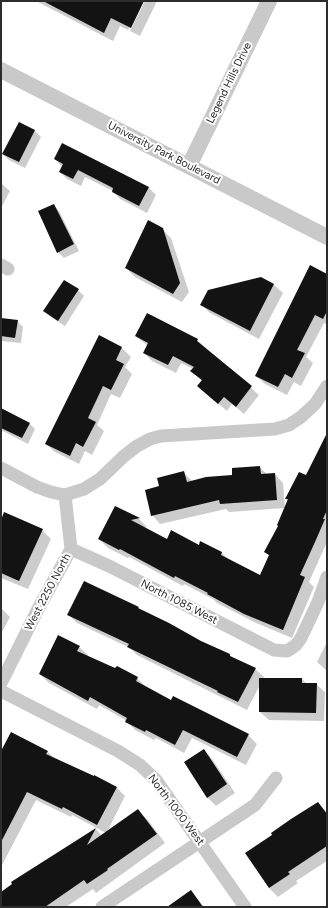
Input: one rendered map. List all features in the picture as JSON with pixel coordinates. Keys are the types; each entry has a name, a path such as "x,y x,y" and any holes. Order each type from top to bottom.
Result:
{"street":[{"name":"Legend Hills Drive","path":"189,166 269,1"},
{"name":"University Park Boulevard","path":"2,72 327,237"},
{"path":"1,468 51,492 65,495 84,489 100,480 124,456 137,446 150,439 161,436 275,429 289,425 316,404 327,386"},
{"name":"West 2250 North","path":"1,683 38,609 71,549 65,495"},
{"name":"North 1085 West","path":"71,549 110,566 274,650 287,651 296,645 301,638 318,602 327,577"},
{"name":"North 1000 West","path":"1,691 118,751 140,765 156,780 245,907"},
{"path":"102,907 254,805 276,778"}],"building":[{"path":"43,1 144,1 131,28 111,18 104,33"},
{"path":"19,122 35,130 19,162 2,154"},
{"path":"62,143 149,187 139,206 112,192 113,188 78,170 73,179 59,172 63,164 54,159"},
{"path":"54,204 74,244 57,253 38,211"},
{"path":"148,220 163,228 180,283 173,294 125,268"},
{"path":"310,265 327,274 327,311 323,319 315,315 297,350 305,353 292,378 285,374 278,387 255,376"},
{"path":"261,277 274,284 250,331 200,305 208,290"},
{"path":"64,280 79,289 58,321 43,311"},
{"path":"147,313 198,339 197,341 252,386 236,407 224,397 218,404 197,386 202,380 190,371 194,367 173,356 168,365 143,353 148,343 135,336"},
{"path":"1,318 18,320 15,338 1,336"},
{"path":"99,335 122,347 116,360 124,364 111,390 103,386 88,418 96,422 83,447 76,443 70,456 45,444"},
{"path":"1,408 30,423 22,438 1,428"},
{"path":"327,433 327,510 323,519 325,519 300,575 305,577 283,630 244,614 175,576 174,578 98,539 115,506 140,518 131,520 167,539 171,530 199,545 200,541 222,552 221,555 260,575 269,555 264,552 278,526 277,525 288,499 285,499 299,472 306,475"},
{"path":"260,466 261,474 275,473 277,500 220,504 219,500 151,516 145,490 159,486 157,478 184,471 187,482 206,477 232,475 232,468"},
{"path":"4,512 43,529 19,581 1,573 1,520"},
{"path":"84,581 139,607 138,608 201,641 256,668 238,702 127,647 129,644 67,615"},
{"path":"58,635 80,646 77,651 115,668 117,666 138,677 136,681 171,700 173,696 249,734 237,757 183,730 175,745 146,730 145,732 125,722 127,718 90,697 88,701 39,674"},
{"path":"259,678 302,678 302,683 317,683 316,713 259,712"},
{"path":"11,732 48,751 46,754 117,787 97,825 63,807 62,809 27,792 1,842 1,751"},
{"path":"204,749 227,784 207,798 184,762"},
{"path":"318,802 327,814 327,846 288,872 290,874 269,888 245,853 272,835 271,833 291,819"},
{"path":"138,809 157,834 107,869 108,870 87,884 84,880 45,907 1,907 1,892 12,884 11,882 96,828 87,845"},
{"path":"191,890 203,907 167,907"}]}
